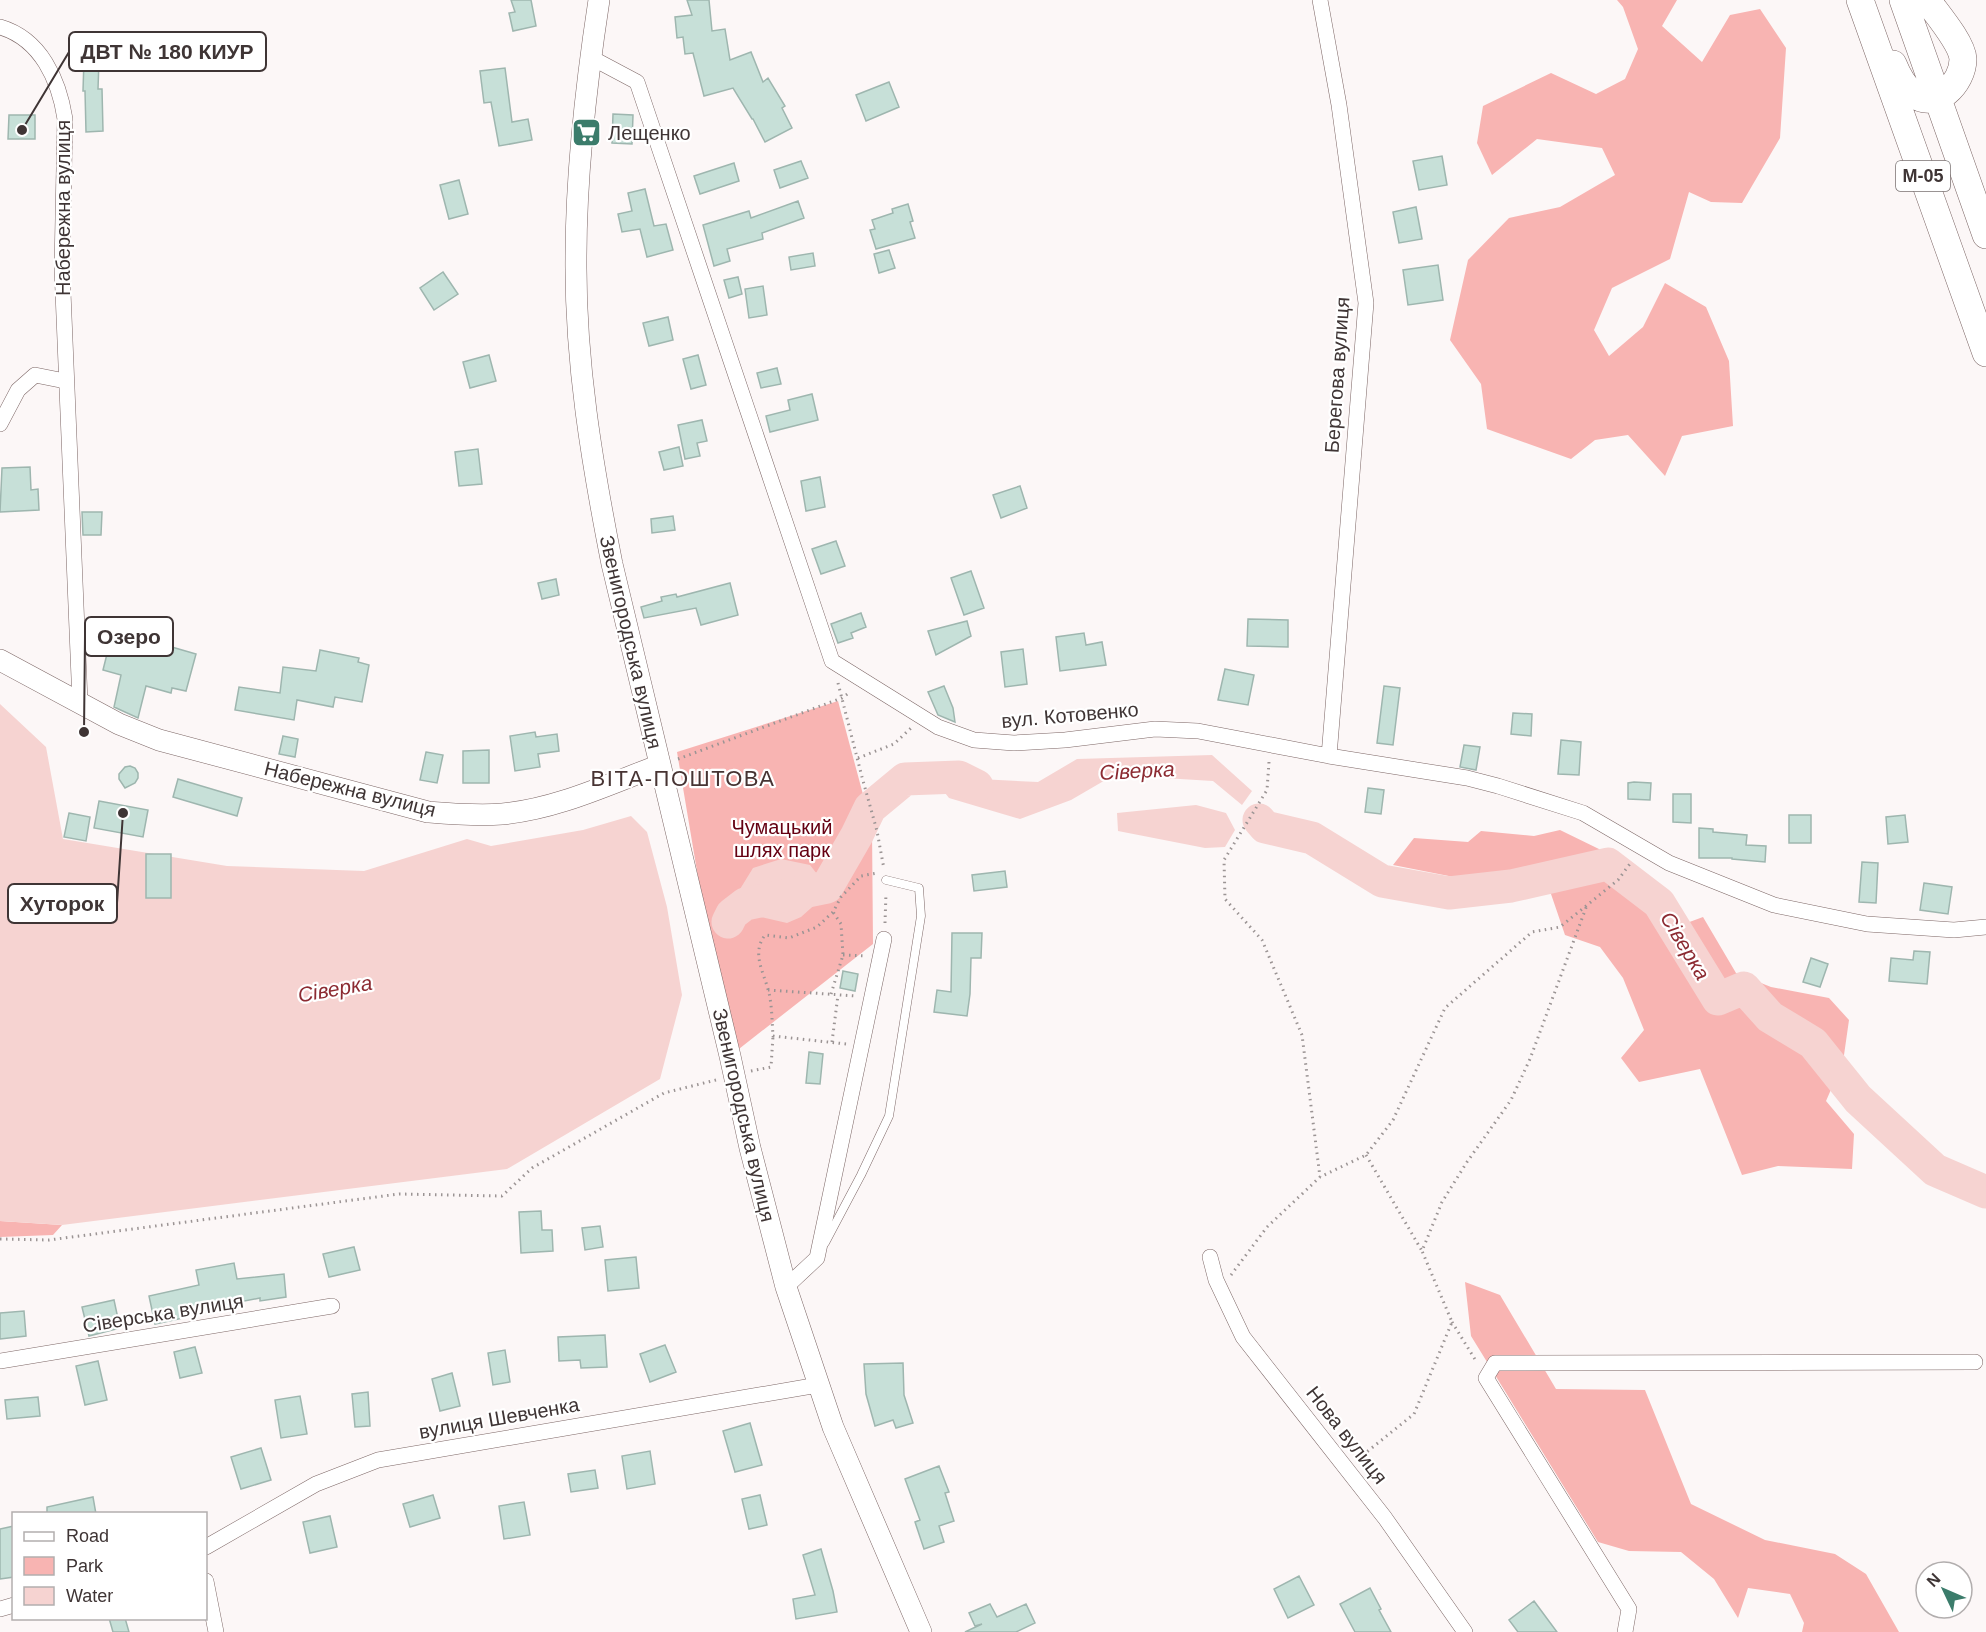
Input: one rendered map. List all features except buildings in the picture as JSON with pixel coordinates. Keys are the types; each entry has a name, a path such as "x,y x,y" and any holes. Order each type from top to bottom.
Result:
{"highway":[{"path":"1862,0 1899,77 1913,94 1924,99 1938,98 1952,87 1961,73 1963,57 1956,41 1927,0"},
{"name":"М-05","path":"1862,0 1986,353"},
{"name":"М-05","path":"1903,0 1986,235"}],"street":[{"name":"Звенигородська вулиця","path":"599,0 590,57 580,156 576,258 582,386 591,456 612,564 750,1148 786,1287 818,1385 857,1485 921,1632"},
{"name":"Берегова вулиця","path":"1320,0 1339,105 1366,303 1329,756"},
{"name":"Набережна вулиця","path":"0,27 16,34 36,50 49,67 62,100 65,119 62,268 80,702"},
{"path":"590,57 637,82 832,661"},
{"path":"0,424 18,390 35,375 65,381"},
{"name":"Набережна вулиця","path":"0,660 119,724 159,740 428,812 465,815 502,814 530,810 571,798 660,765"},
{"name":"вул. Котовенко","path":"832,661 922,718 962,736 991,742 1065,740 1155,729 1214,732 1329,756 1482,781 1583,813 1669,862 1774,905 1867,924 1954,930 1986,927"},
{"path":"786,1287 817,1258 884,939"},
{"name":"Нова вулиця","path":"1210,1257 1221,1289 1243,1337 1385,1518 1466,1632"},
{"name":"Сіверська вулиця","path":"0,1361 332,1306"},
{"path":"1625,1632 1629,1609 1486,1378 1495,1363 1975,1362"},
{"name":"вулиця Шевченка","path":"207,1546 316,1484 378,1460 818,1385"},
{"path":"207,1586 216,1632"}],"lane":[{"path":"817,1258 889,1116 921,916 919,888 886,880"}],"path":[{"path":"832,661 877,831"},
{"path":"660,765 842,698 864,682"},
{"path":"858,758 894,744 922,718"},
{"path":"1271,744 1267,790 1224,860 1225,899 1262,940 1302,1035 1320,1177"},
{"path":"1221,1289 1267,1227 1320,1177 1366,1155 1393,1120 1444,1008 1532,932 1560,927 1618,880 1630,863"},
{"path":"0,1239 49,1239 399,1194 502,1196 532,1168 664,1093 771,1067 773,1036 768,990 758,957 758,944 765,935 789,938 817,927 833,912 841,897 861,876 884,871"},
{"path":"1422,1251 1442,1202 1511,1100 1530,1059 1587,905"},
{"path":"831,994 843,955 841,924 833,912"},
{"path":"768,990 872,998"},
{"path":"832,1042 838,995"},
{"path":"773,1036 862,1046"},
{"path":"1366,1155 1422,1251 1452,1322 1486,1378"},
{"path":"1346,1468 1414,1414 1452,1322"}],"green space":[{"path":"1617,0 1677,0 1662,26 1702,62 1730,15 1760,9 1786,48 1780,138 1742,203 1711,202 1689,192 1670,259 1612,288 1594,330 1609,356 1643,327 1665,283 1706,307 1729,361 1733,426 1682,436 1665,476 1628,435 1595,440 1571,459 1487,429 1481,384 1450,340 1468,260 1509,218 1560,207 1615,175 1602,148 1537,139 1492,175 1477,143 1483,106 1551,73 1596,94 1625,79 1638,49 1623,7"},
{"name":"Чумацький шлях парк","path":"838,701 872,828 873,944 730,1056 677,752"},
{"path":"1560,830 1601,850 1652,884 1684,924 1703,917 1736,973 1771,987 1829,998 1849,1020 1843,1062 1826,1101 1854,1134 1852,1169 1778,1166 1742,1175 1700,1069 1639,1082 1621,1058 1644,1030 1623,978 1600,947 1565,935 1551,894 1518,869 1459,878 1393,865 1414,838 1468,842 1481,831 1534,836"},
{"path":"0,1221 62,1225 53,1235 0,1237"},
{"path":"1465,1282 1500,1295 1556,1389 1645,1390 1691,1504 1765,1540 1835,1554 1866,1574 1899,1632 1802,1632 1804,1623 1790,1594 1748,1588 1738,1618 1714,1579 1681,1552 1629,1551 1598,1542 1471,1336"}],"water":[{"path":"0,704 46,747 63,839 227,866 364,871 467,839 491,846 583,830 631,816 647,832 667,907 682,995 660,1079 507,1169 62,1225 0,1221"},
{"path":"1212,755 1252,791 1242,805 1213,781 1114,775 1071,800 1020,819 949,798 931,775 936,763 974,769 979,779 1038,782 1077,759"},
{"path":"1196,805 1226,813 1235,830 1225,847 1205,848 1118,831 1117,813"},
{"path":"781,859 810,865 827,887 820,900 801,917 787,923 752,915 737,894 753,868"}],"waterway":[{"name":"Сіверка","path":"728,922 732,914 745,904 827,887 870,808 905,779 959,777 977,786"},
{"name":"Сіверка","path":"1259,820 1265,827 1312,838 1382,881 1449,893 1511,886 1608,864 1659,903 1718,999 1744,988 1770,1017 1813,1043 1858,1099 1935,1170 1986,1192"}],"place":[{"name":"ДВТ № 180 КИУР","path":"22,130"},
{"name":"Лещенко","path":"587,133"},
{"name":"Озеро","path":"84,732"},
{"name":"Хуторок","path":"123,813"}],"district":[{"name":"ВІТА-ПОШТОВА","path":"683,778"}]}
